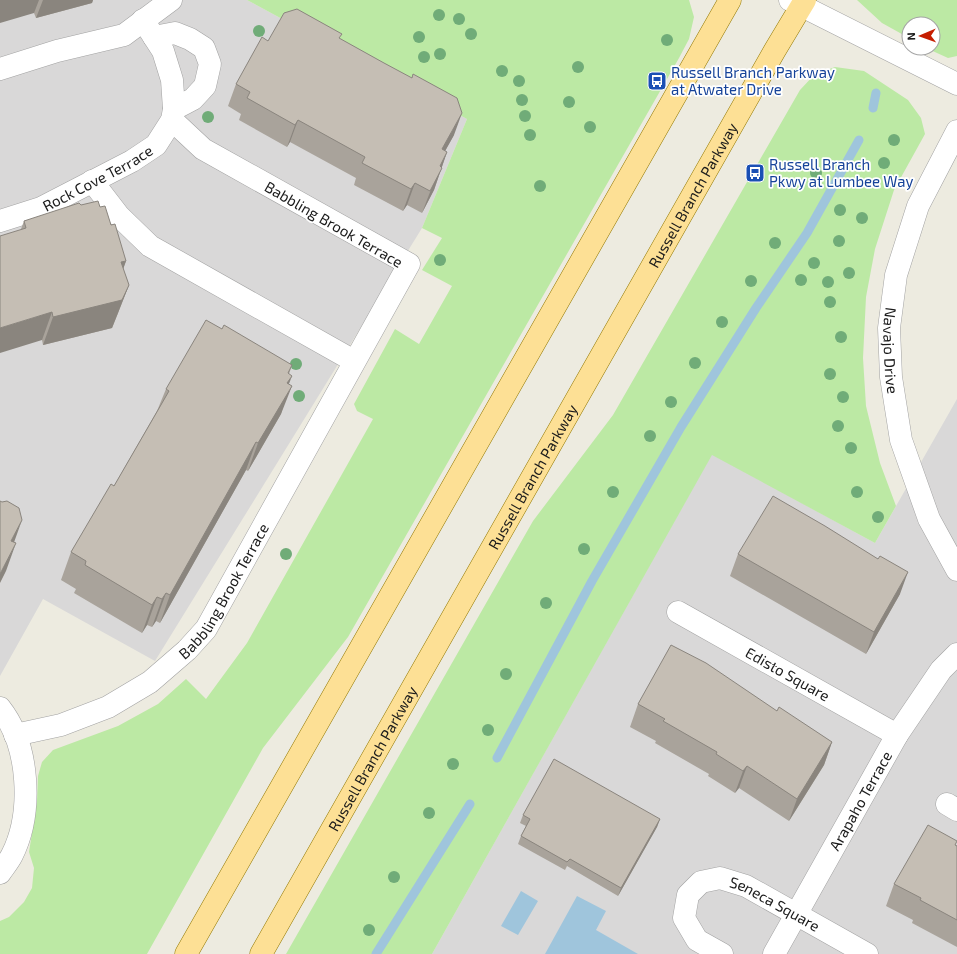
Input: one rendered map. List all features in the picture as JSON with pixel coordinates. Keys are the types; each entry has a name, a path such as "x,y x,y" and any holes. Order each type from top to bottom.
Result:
{"main road":[{"path":"186,954 730,0"},
{"name":"Russell Branch Parkway","path":"260,954 775,50 799,2"}],"street":[{"path":"149,28 171,0"},
{"path":"799,2 957,84"},
{"path":"149,28 163,51 172,80 173,114"},
{"path":"0,69 57,51 149,28 175,33 190,39 204,48 210,64 205,86 193,99 173,114"},
{"name":"Rock Cove Terrace","path":"0,221 41,208 132,160 156,145 173,114"},
{"name":"Babbling Brook Terrace","path":"15,735 61,725 108,707 150,682 187,650 206,629 409,264 203,149 173,114"},
{"name":"Navajo Drive","path":"957,131 918,206 896,275 889,328 891,377 901,440 929,520 957,570"},
{"path":"92,181 119,216 150,246 354,362"},
{"name":"Edisto Square","path":"678,612 897,735"},
{"name":"Arapaho Terrace","path":"774,954 897,735 941,670 957,654"},
{"path":"0,708 5,714 15,735 23,762 26,794 22,826 12,855 0,873"},
{"name":"Seneca Square","path":"722,954 698,940 684,918 688,895 701,882 720,878 746,886 867,954"}],"shaded area":[{"path":"0,0 247,0 467,119 422,228 155,661 43,599 0,676"},
{"path":"957,399 957,954 432,954 712,454 875,543"}],"green space":[{"path":"247,0 689,0 694,17 689,39 679,58 348,637 263,748 147,954 0,954 0,921 9,917 24,902 32,888 34,868 29,852 37,801 38,776 42,762 53,750 118,726 158,704 186,679 206,699 247,643 373,419 357,411 354,404 395,329 419,344 452,286 422,270 442,238 422,228 467,119"},
{"path":"857,0 957,0 957,56 948,58 941,55 941,16 901,16 901,34 882,23"},
{"path":"835,67 864,71 908,100 921,118 925,134 894,190 875,249 866,297 863,358 866,406 880,463 896,506 875,543 712,455 432,954 286,954 533,521 613,415 800,90 814,75"}],"water":[{"path":"521,891 538,901 518,935 501,926"},
{"path":"577,896 606,911 596,930 638,954 545,954"}],"building":[{"path":"297,9 342,34 339,38 412,78 413,74 457,98 462,113 442,149 447,152 440,166 442,168 430,191 415,183 411,189 362,163 365,157 298,120 295,125 247,98 250,92 236,84 262,37 268,41 284,13"},
{"path":"98,201 100,207 105,206 111,225 115,224 126,261 121,262 129,285 122,300 53,317 52,312 0,328 0,236 26,228 24,221 79,203 81,205"},
{"path":"206,320 222,329 224,325 292,365 288,373 292,376 287,383 292,386 258,443 256,442 170,595 166,593 162,599 157,597 152,605 85,565 86,561 71,552 111,484 114,486 169,391 166,389"},
{"path":"773,496 878,559 880,556 908,572 874,632 738,554"},
{"path":"0,501 7,501 19,508 22,520 11,541 16,543 0,574"},
{"path":"671,645 706,663 777,711 779,707 832,742 797,799 747,766 743,771 716,754 717,752 663,721 665,719 638,704"},
{"path":"554,759 660,819 621,888 570,859 567,862 521,836 530,819 523,815"},
{"path":"928,825 957,841 955,845 957,846 957,920 920,900 921,898 894,884"}],"waterway":[{"path":"873,108 876,93"},
{"path":"497,758 592,581 681,427 756,308 807,233 859,140"},
{"path":"376,954 470,804"}],"place":[{"name":"Russell Branch Parkway at Atwater Drive","path":"657,81"},
{"name":"Russell Branch Pkwy at Lumbee Way","path":"755,173"}]}
